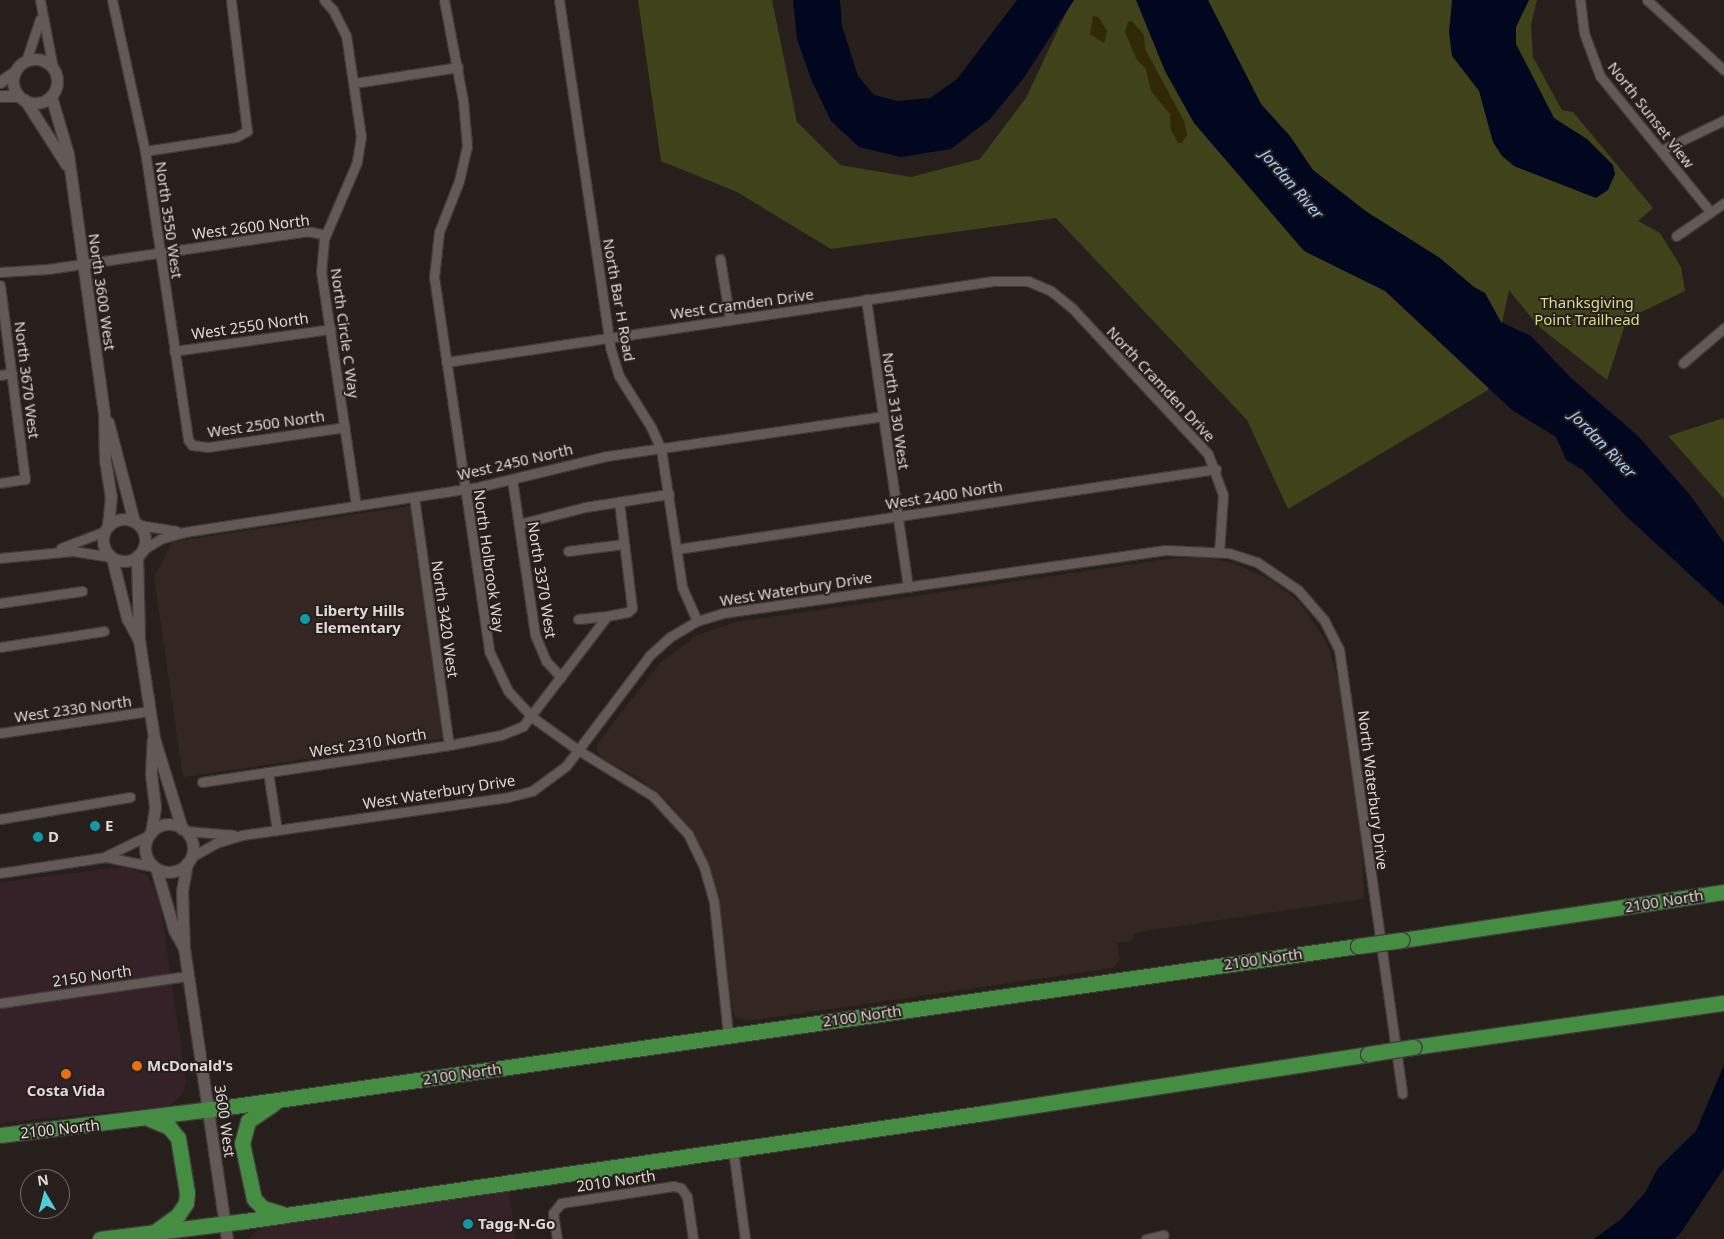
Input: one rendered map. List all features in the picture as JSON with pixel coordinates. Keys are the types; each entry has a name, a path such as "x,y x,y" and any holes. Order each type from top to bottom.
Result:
{"highway":[{"name":"2100 North","path":"0,1135 208,1110 1402,940 1724,892"},
{"path":"100,1239 151,1233 226,1232 288,1215 1413,1047 1721,1003"},
{"path":"286,1099 263,1110 248,1121 242,1143 254,1199 269,1210 288,1215"},
{"path":"147,1118 164,1124 178,1138 188,1193 186,1203 178,1215 151,1233"}],"street":[{"name":"North 3550 West","path":"112,0 145,151 185,432 192,445"},
{"path":"145,151 236,137 248,131 231,0"},
{"name":"North Circle C Way","path":"324,0 333,10 346,35 354,83 361,148 326,235 321,271 356,505"},
{"name":"North Holbrook Way","path":"444,0 458,67 467,146 459,181 439,232 434,265 464,489 489,651 508,692 532,717 578,750 652,796 673,814 694,844 714,903 728,1035"},
{"name":"North Bar H Road","path":"559,0 608,338 619,376 651,427 661,449 682,587 697,621"},
{"name":"North Sunset View","path":"1580,0 1584,33 1600,76 1709,210"},
{"path":"1647,0 1724,70"},
{"path":"0,82 15,72 26,61 38,30 40,3"},
{"path":"0,96 38,102 51,96 56,82 40,3"},
{"path":"26,61 41,60 53,68"},
{"path":"354,83 458,67"},
{"path":"15,72 14,86 22,98"},
{"name":"North 3600 West","path":"51,96 68,154 104,412 105,460 111,496 107,529"},
{"name":"North 3600 West","path":"22,98 37,124 61,155 70,175"},
{"path":"1662,150 1724,120"},
{"path":"1676,236 1709,210 1724,203"},
{"name":"West 2600 North","path":"0,272 82,264 307,231 326,235"},
{"path":"720,259 730,320"},
{"name":"West Cramden Drive","path":"446,362 993,281 1013,279 1042,286"},
{"name":"North 3670 West","path":"0,285 25,479 0,483"},
{"name":"North Cramden Drive","path":"1042,286 1073,309 1194,436 1216,469 1224,504 1220,552"},
{"name":"North 3130 West","path":"866,300 908,587"},
{"name":"West 2550 North","path":"174,352 330,328"},
{"path":"1683,363 1724,328"},
{"path":"0,375 12,373"},
{"name":"North 3600 West","path":"104,412 136,524"},
{"name":"West 2450 North","path":"139,554 160,539 184,532 464,489 581,461 883,416"},
{"name":"West 2500 North","path":"192,445 208,447 345,427"},
{"name":"West 2400 North","path":"677,549 1216,469"},
{"name":"North 3370 West","path":"512,479 535,636 546,661 561,677"},
{"path":"518,524 619,502 668,494"},
{"name":"North 3420 West","path":"414,497 449,745"},
{"path":"578,619 607,616 631,610 633,604 619,502"},
{"path":"47,552 107,529 123,519 136,524 144,535 139,554 136,588 139,608 139,640 154,738 184,830 192,844 182,892 185,921 184,948"},
{"name":"West 2450 North","path":"136,524 184,532"},
{"path":"107,529 103,542 111,557 127,618 139,640"},
{"path":"568,551 624,544"},
{"name":"West Waterbury Drive","path":"189,860 216,843 242,835 516,795 551,780 578,750 650,656 670,637 697,621 772,604 908,587 1166,550 1220,552"},
{"path":"0,558 73,551 127,560 139,554"},
{"name":"North Waterbury Drive","path":"1220,552 1258,562 1288,582 1316,610 1339,648 1402,1094"},
{"path":"0,603 82,591"},
{"name":"West 2310 North","path":"202,782 449,745 515,731 532,717 607,616"},
{"path":"0,647 104,632"},
{"name":"West 2330 North","path":"0,733 150,711"},
{"path":"154,738 152,773 155,810 145,849 156,867 174,930 184,948"},
{"path":"268,772 277,830"},
{"path":"0,819 130,797"},
{"path":"0,873 106,856 166,824 184,830"},
{"name":"West Waterbury Drive","path":"184,830 242,835"},
{"path":"106,856 175,871 189,860"},
{"name":"3600 West","path":"184,948 226,1232"},
{"name":"2150 North","path":"0,1003 188,976"},
{"path":"733,1150 745,1239"},
{"name":"2010 North","path":"557,1239 555,1207 564,1202 674,1186 681,1188 687,1197 693,1239"},
{"path":"1146,1239 1164,1235"}],"shaded area":[{"path":"410,506 443,739 183,777 154,577 172,542"},
{"path":"1200,557 1233,563 1271,580 1299,602 1327,643 1339,683 1362,840 1364,899 1137,932 1130,941 1117,943 1120,959 1113,968 747,1021 734,1016 724,962 719,896 703,851 678,813 662,796 640,779 602,758 597,751 597,744 659,664 697,635 736,622 1176,558"},
{"path":"123,867 146,874 159,896 186,1082 183,1094 169,1106 0,1123 0,882"},
{"path":"509,1192 516,1239 247,1239 263,1226"}],"green space":[{"name":"Thanksgiving Point Trailhead","path":"638,0 772,0 797,122 840,165 911,177 980,159 1026,98 1072,0 1537,0 1531,25 1533,57 1562,110 1573,112 1653,208 1638,221 1660,233 1681,267 1685,291 1627,319 1607,380 1538,326 1509,290 1488,390 1288,509 1247,420 1056,218 831,249 737,192 661,161"},
{"path":"1724,418 1724,499 1668,436"}],"sand":[{"path":"1093,16 1098,17 1107,31 1104,43 1090,34"},
{"path":"1132,21 1144,35 1145,49 1184,121 1187,135 1182,143 1178,143 1171,130 1170,114 1151,91 1146,69 1137,60 1125,32 1128,22"}],"water":[{"path":"793,0 840,0 842,26 858,76 874,95 897,101 930,98 957,79 1017,0 1074,0 1023,79 990,119 951,149 901,157 859,147 831,121 811,79 797,39"},
{"name":"Jordan River","path":"1136,0 1208,0 1261,104 1290,136 1313,170 1367,212 1440,258 1474,287 1485,293 1501,322 1531,336 1571,378 1638,436 1690,495 1724,543 1724,606 1626,516 1583,470 1566,460 1556,437 1512,410 1385,291 1304,251 1194,123 1165,71"},
{"path":"1452,0 1529,0 1516,27 1516,44 1554,118 1587,139 1613,165 1615,174 1608,190 1596,198 1514,166 1502,156 1493,142 1479,91 1452,56 1449,32"},
{"path":"1724,1065 1724,1168 1680,1234 1674,1239 1594,1239 1620,1220 1645,1193 1658,1168 1696,1131"}],"place":[{"name":"Liberty Hills Elementary","path":"305,619"},
{"name":"E","path":"95,826"},
{"name":"D","path":"38,837"},
{"name":"McDonald's","path":"137,1066"},
{"name":"Costa Vida","path":"66,1074"},
{"name":"Tagg-N-Go","path":"468,1224"}]}
